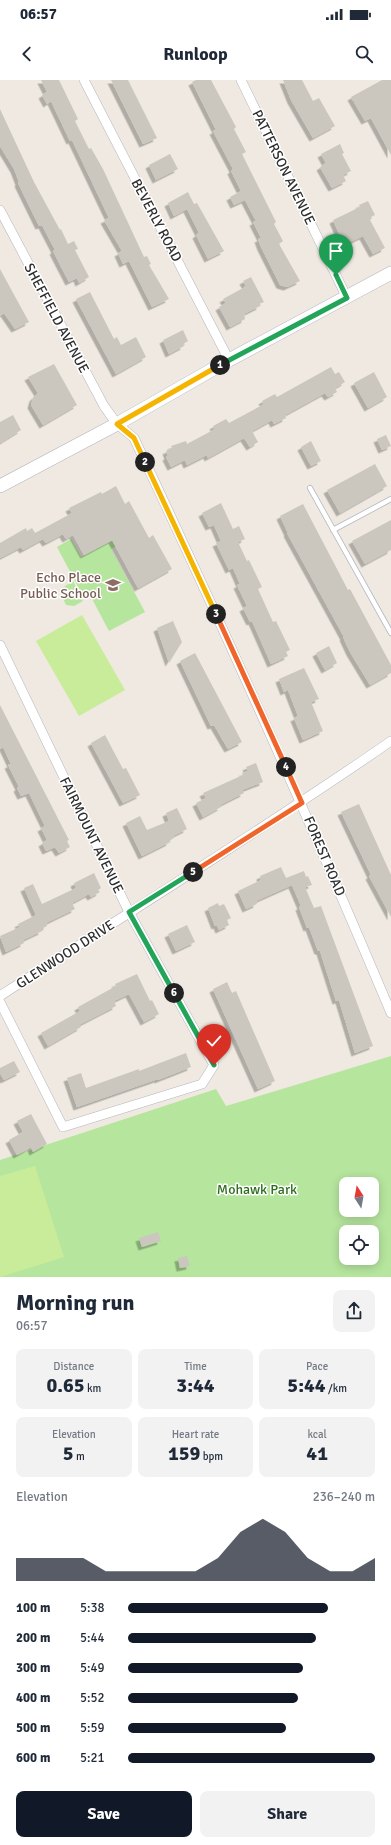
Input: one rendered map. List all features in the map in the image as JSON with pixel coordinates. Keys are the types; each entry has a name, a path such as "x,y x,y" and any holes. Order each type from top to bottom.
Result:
{"main road":[{"path":"0,486 117,424 230,360 391,273"}],"street":[{"name":"BEVERLY ROAD","path":"84,80 230,360"},
{"name":"PATTERSON AVENUE","path":"241,80 347,298"},
{"name":"SHEFFIELD AVENUE","path":"0,210 104,406 117,424"},
{"name":"FOREST ROAD","path":"117,424 134,438 199,575 302,803 391,1013"},
{"name":"FAIRMOUNT AVENUE","path":"0,645 129,912 214,1065 202,1084 63,1127 0,1002"},
{"name":"GLENWOOD DRIVE","path":"0,996 129,912 302,803 391,741"}],"lane":[{"path":"310,488 391,634"},
{"path":"333,530 391,499"}],"green space":[{"path":"118,538 121,544 111,549 145,612 109,631 90,595 84,598 57,547 71,539 81,557"},
{"path":"73,581 83,601 74,606 66,605 59,590"},
{"path":"82,615 125,690 79,716 36,641"},
{"name":"Mohawk Park","path":"391,1056 391,1277 0,1277 0,1160 216,1089 226,1106"},
{"path":"35,1166 64,1257 0,1277 0,1176"}],"building":[{"path":"41,80 59,80 78,119 75,121 89,149 91,148 103,169 144,257 147,256 151,264 149,265 169,299 152,307 129,261 123,264 118,253 122,251 104,220 109,218 72,140 70,141 51,101 47,104 42,95 47,92"},
{"path":"111,80 128,80 157,138 143,144"},
{"path":"196,80 211,80 236,127 234,129 246,152 242,154 276,222 274,224 283,241 279,244 300,281 287,287 280,285 261,247 258,239 261,238 253,222 256,221 245,200 234,205 230,197 241,191 231,171 233,169 213,131 216,130 192,82"},
{"path":"283,80 302,80 313,101 319,98 335,126 313,138 291,100"},
{"path":"382,80 391,80 391,155 371,118 365,121 351,97"},
{"path":"0,109 34,182 60,230 61,229 68,244 74,241 78,249 75,250 89,277 79,283 77,278 69,282 53,251 55,250 42,225 39,226 18,183 19,182 14,169 0,146"},
{"path":"340,144 344,153 342,154 351,171 343,175 346,181 332,188 320,167 326,163 321,154"},
{"path":"170,154 178,169 156,180 149,165"},
{"path":"188,192 194,204 197,203 224,251 208,259 196,235 199,233 187,209 174,216 168,203"},
{"path":"368,201 375,215 369,218 385,248 373,254 363,236 344,245 333,220 360,207 359,205"},
{"path":"0,269 29,322 15,329 4,313 0,316"},
{"path":"251,277 264,302 259,304 260,306 244,314 245,319 230,327 219,307 226,303 223,299 246,286 243,281"},
{"path":"90,292 114,339 117,337 121,345 136,337 146,357 116,374 76,299"},
{"path":"183,330 188,341 183,344 184,346 169,354 163,340"},
{"path":"54,364 77,405 43,425 31,405 33,398 38,393 28,377"},
{"path":"331,367 335,374 339,372 345,382 335,388 337,392 328,397 325,393 285,415 286,418 274,424 272,420 252,431 258,442 250,447 244,438 208,458 207,455 187,465 185,460 171,467 166,457 168,456 166,451 172,448 171,446 186,441 187,444 215,429 213,426 226,419 229,423 264,404 262,401 275,394 277,397"},
{"path":"374,372 387,397 368,408 354,383"},
{"path":"13,415 21,430 0,443 0,422"},
{"path":"386,435 391,446 382,450 377,439"},
{"path":"311,441 321,461 311,466 301,447"},
{"path":"375,464 387,486 340,513 327,490"},
{"path":"116,486 125,504 129,501 149,538 153,535 172,569 138,588 112,540 84,555 73,535 66,539 63,534 46,543 43,539 23,550 21,547 0,558 0,543 26,528 27,531 32,528 35,533 72,513 69,508 101,492 102,494"},
{"path":"221,503 233,529 239,526 245,539 238,542 247,561 249,560 262,587 258,589 273,622 276,621 290,650 286,652 288,656 271,664 252,621 250,622 243,608 247,606 237,585 240,584 233,568 229,570 216,543 221,541 214,525 209,527 202,513"},
{"path":"303,504 348,590 350,589 391,665 391,673 370,685 350,652 344,637 287,533 280,516"},
{"path":"391,520 391,550 365,564 352,541"},
{"path":"173,621 182,642 169,663 157,628"},
{"path":"329,646 337,663 325,670 316,653"},
{"path":"195,653 242,742 228,749 214,725 211,726 180,661"},
{"path":"304,668 319,699 311,702 323,731 303,740 294,718 298,716 288,690 284,692 279,679"},
{"path":"0,705 69,840 67,841 70,847 59,853 55,847 46,851 42,843 47,840 41,828 45,826 29,793 21,796 17,788 19,787 8,765 11,764 3,747 0,749"},
{"path":"105,735 123,769 126,768 140,795 123,803 91,743"},
{"path":"256,763 263,782 242,790 244,793 220,805 221,807 203,817 196,803 206,798 203,793 243,775 242,773 248,771 246,767"},
{"path":"359,804 391,875 391,917 369,876 371,875 341,812"},
{"path":"177,808 187,829 173,836 174,838 169,841 170,842 142,856 126,823 140,816 147,830 169,821 166,813"},
{"path":"281,867 286,878 304,871 306,877 308,876 312,885 305,887 314,908 321,906 373,1046 355,1053 339,1000 336,1001 320,951 318,951 309,927 307,928 299,907 301,906 292,885 256,901 257,904 246,909 238,891 261,880 260,876"},
{"path":"94,873 101,888 98,890 100,892 91,897 89,894 72,903 75,909 46,923 47,926 41,929 42,931 23,940 24,943 6,952 0,936 20,927 18,924 36,915 24,888 33,884 42,904 76,888 74,883"},
{"path":"218,903 219,906 224,904 231,918 227,920 229,925 219,930 217,925 215,926 208,908"},
{"path":"187,925 195,942 176,951 168,934"},
{"path":"137,974 150,1001 152,1000 159,1014 144,1022 129,994 114,1001 116,1006 79,1025 81,1027 48,1046 41,1033 80,1011 78,1007 116,986 115,984"},
{"path":"227,982 232,993 236,991 275,1081 258,1089 213,989"},
{"path":"186,1053 191,1067 158,1080 77,1107 67,1078 81,1073 86,1088 139,1069 139,1071"},
{"path":"14,1061 20,1072 4,1080 0,1073 0,1068"},
{"path":"31,1114 47,1144 33,1152 31,1147 17,1155 9,1140 23,1132 17,1121"},
{"path":"158,1232 161,1241 142,1247 139,1238"},
{"path":"187,1256 190,1266 180,1268 178,1258"}],"place":[{"name":"Echo Place Public School","path":"113,585"}],"route":[{"path":"214,1065 129,912 302,803 199,575 134,438 117,424 230,360 347,298 336,275"}]}
